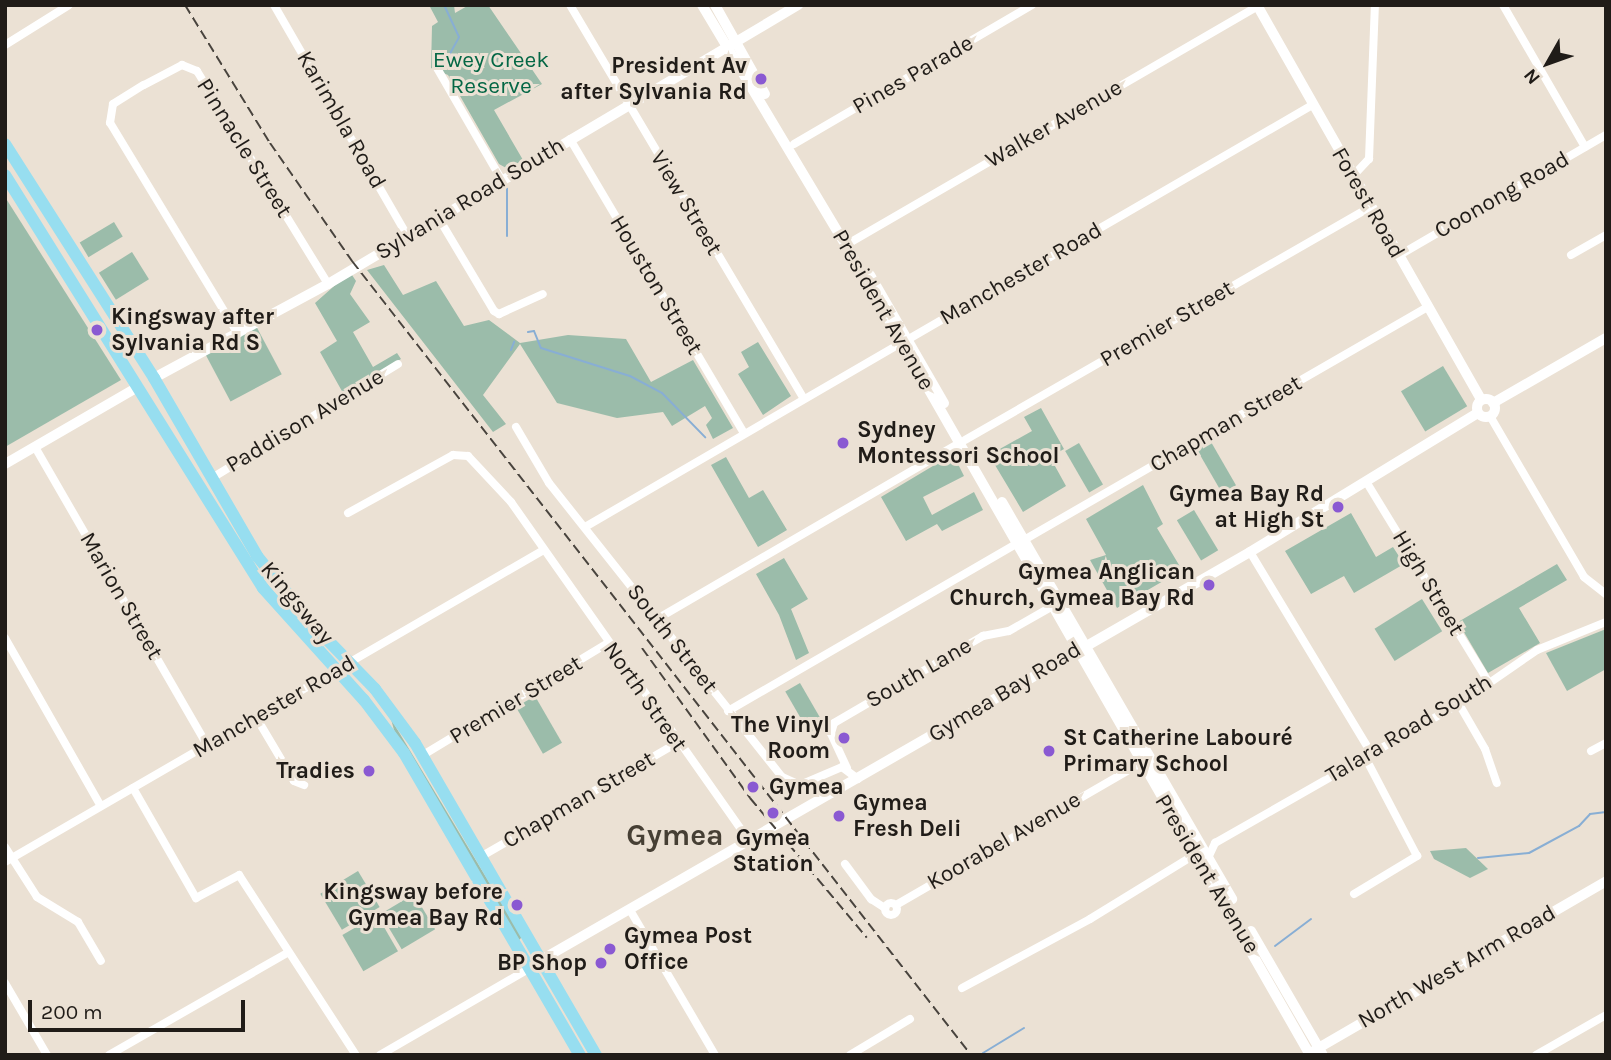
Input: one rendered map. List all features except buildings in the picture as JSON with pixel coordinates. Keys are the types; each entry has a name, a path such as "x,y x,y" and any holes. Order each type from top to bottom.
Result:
{"main road":[{"name":"Kingsway","path":"5,144 154,378 279,585 389,707 423,755 596,1055"},
{"name":"Kingsway","path":"5,175 263,588 336,670 404,753 580,1055"},
{"name":"Sylvania Road South","path":"138,387 154,378"},
{"name":"Gymea Bay Road","path":"530,968 541,960"}],"street":[{"path":"5,45 69,5"},
{"name":"Karimbla Road","path":"274,5 407,235"},
{"name":"View Street","path":"570,5 804,399"},
{"name":"President Avenue","path":"702,5 731,44 794,144 851,242 903,342"},
{"name":"President Avenue","path":"715,5 731,44 1082,647 1194,855 1243,932 1313,1053"},
{"name":"Sylvania Road South","path":"154,378 328,284 798,5"},
{"name":"Pines Parade","path":"794,144 1032,5"},
{"path":"1352,177 1369,159 1375,5"},
{"path":"1503,5 1585,146"},
{"name":"Forest Road","path":"1257,6 1369,208 1487,402"},
{"name":"Walker Avenue","path":"851,242 1257,6"},
{"name":"Pinnacle Street","path":"238,334 110,123 113,104 152,81 182,65 197,71 328,284"},
{"path":"437,68 501,179"},
{"name":"Manchester Road","path":"585,527 743,432 1312,105"},
{"name":"Coonong Road","path":"1398,256 1606,135"},
{"name":"Houston Street","path":"570,139 743,432"},
{"name":"Premier Street","path":"657,619 1369,208"},
{"path":"438,217 491,309 499,314 543,294"},
{"path":"1571,255 1606,235"},
{"name":"Chapman Street","path":"728,711 1428,307"},
{"path":"1606,338 1487,402 1484,415 1584,578 1606,594"},
{"name":"Paddison Avenue","path":"212,478 398,365"},
{"path":"5,464 138,387"},
{"name":"Gymea Bay Road","path":"541,960 793,817 1484,415"},
{"name":"South Street","path":"516,427 549,483 728,711 788,782 800,785 826,770 847,768"},
{"name":"Marion Street","path":"35,447 207,746"},
{"name":"North Street","path":"348,513 461,453 511,502 542,551 749,841"},
{"name":"High Street","path":"1367,483 1489,683"},
{"name":"President Avenue","path":"1020,542 1051,607 1082,647"},
{"name":"Manchester Road","path":"9,860 542,551"},
{"path":"1250,552 1368,756 1417,856 1354,894"},
{"name":"South Lane","path":"847,768 831,733 834,723 983,636 1009,631 1051,607"},
{"name":"Talara Road South","path":"1215,843 1459,704 1545,646 1606,622"},
{"path":"5,638 101,806"},
{"name":"Premier Street","path":"423,755 608,643"},
{"path":"1459,704 1485,749 1497,783"},
{"path":"256,717 294,780 304,785"},
{"name":"Chapman Street","path":"482,856 677,743"},
{"path":"1591,751 1606,743"},
{"name":"President Avenue","path":"1145,760 1174,797 1313,1053"},
{"name":"Koorabel Avenue","path":"845,864 871,899 892,915 896,905 1145,760"},
{"path":"847,768 858,779"},
{"path":"133,788 197,898 239,875 321,1005 335,1017 356,1055"},
{"path":"962,988 1090,919 1194,855 1197,849 1174,797"},
{"path":"1195,835 1215,843 1208,858"},
{"path":"5,847 9,860 40,901 78,922 101,961"},
{"name":"North West Arm Road","path":"1313,1053 1606,881"},
{"path":"630,910 715,1055"},
{"path":"109,1055 287,953"},
{"path":"380,1055 530,968"},
{"path":"5,984 47,1055"},
{"path":"1536,1055 1606,1015"},
{"path":"850,1055 910,1019"}],"green space":[{"name":"Ewey Creek Reserve","path":"429,5 454,5 455,13 469,5 488,5 542,84 494,110 523,160 508,169 499,164 448,75 431,68 432,26 438,22"},
{"path":"5,197 121,380 5,447"},
{"path":"114,222 123,237 88,257 80,243"},
{"path":"132,252 149,279 116,300 99,273"},
{"path":"384,265 403,295 436,281 464,326 489,320 520,343 568,335 626,339 651,382 693,360 733,428 713,439 706,425 712,418 705,406 672,426 663,412 617,418 557,403 520,344 483,395 506,424 493,432 367,270"},
{"path":"350,272 356,281 350,294 370,322 353,332 373,367 397,353 401,359 343,393 320,352 337,341 315,303"},
{"path":"255,324 282,374 231,402 204,351"},
{"path":"758,342 791,396 763,415 738,374 749,367 741,352"},
{"path":"1443,366 1467,406 1425,432 1401,391"},
{"path":"1041,408 1064,449 1050,457 1066,486 1023,512 989,455 1032,431 1024,417"},
{"path":"1207,435 1236,485 1222,493 1193,443"},
{"path":"1079,443 1103,485 1089,493 1065,451"},
{"path":"953,454 964,476 923,497 932,515 974,492 983,510 942,531 937,524 906,541 881,497"},
{"path":"726,457 749,498 763,490 787,530 758,547 711,465"},
{"path":"1143,485 1163,524 1157,528 1182,570 1117,608 1090,560 1106,555 1086,519"},
{"path":"1194,510 1218,550 1201,561 1177,520"},
{"path":"1351,513 1376,557 1393,547 1404,564 1354,593 1344,576 1311,594 1285,551"},
{"path":"784,558 808,599 791,609 809,653 796,660 779,615 756,574"},
{"path":"1557,564 1567,580 1519,608 1540,643 1488,673 1458,622"},
{"path":"1422,599 1442,631 1395,661 1375,629"},
{"path":"1606,629 1606,669 1567,691 1546,653"},
{"path":"800,683 824,725 809,733 785,692"},
{"path":"535,696 562,743 543,754 516,707"},
{"path":"391,719 522,937 519,940 394,730"},
{"path":"1466,848 1488,869 1470,878 1434,859 1430,851"},
{"path":"358,871 380,907 342,930 320,894"},
{"path":"414,894 435,929 402,949 381,914"},
{"path":"377,915 398,951 363,971 342,935"}],"waterway":[{"path":"442,68 459,37 444,5"},
{"path":"507,187 507,236"},
{"path":"528,332 534,331 541,348 630,376 662,393 705,437"},
{"path":"511,350 514,342"},
{"path":"1478,858 1529,853 1579,826 1590,814 1606,812"},
{"path":"1275,946 1311,919"},
{"path":"983,1053 1024,1028"}],"railway":[{"path":"185,5 270,143 352,261 971,1055"},
{"path":"642,648 750,798 867,938"}],"place":[{"name":"President Av after Sylvania Rd","path":"761,79"},
{"name":"Kingsway after Sylvania Rd S","path":"97,330"},
{"name":"Sydney Montessori School","path":"843,443"},
{"name":"Gymea Bay Rd at High St","path":"1338,507"},
{"name":"Gymea Anglican Church, Gymea Bay Rd","path":"1209,585"},
{"name":"The Vinyl Room","path":"844,738"},
{"name":"St Catherine Labouré Primary School","path":"1049,751"},
{"name":"Tradies","path":"369,771"},
{"name":"Gymea","path":"753,787"},
{"name":"Gymea Station","path":"773,813"},
{"name":"Gymea Fresh Deli","path":"839,816"},
{"name":"Kingsway before Gymea Bay Rd","path":"517,905"},
{"name":"Gymea Post Office","path":"610,949"},
{"name":"BP Shop","path":"601,963"}],"district":[{"name":"Gymea","path":"675,835"}]}
